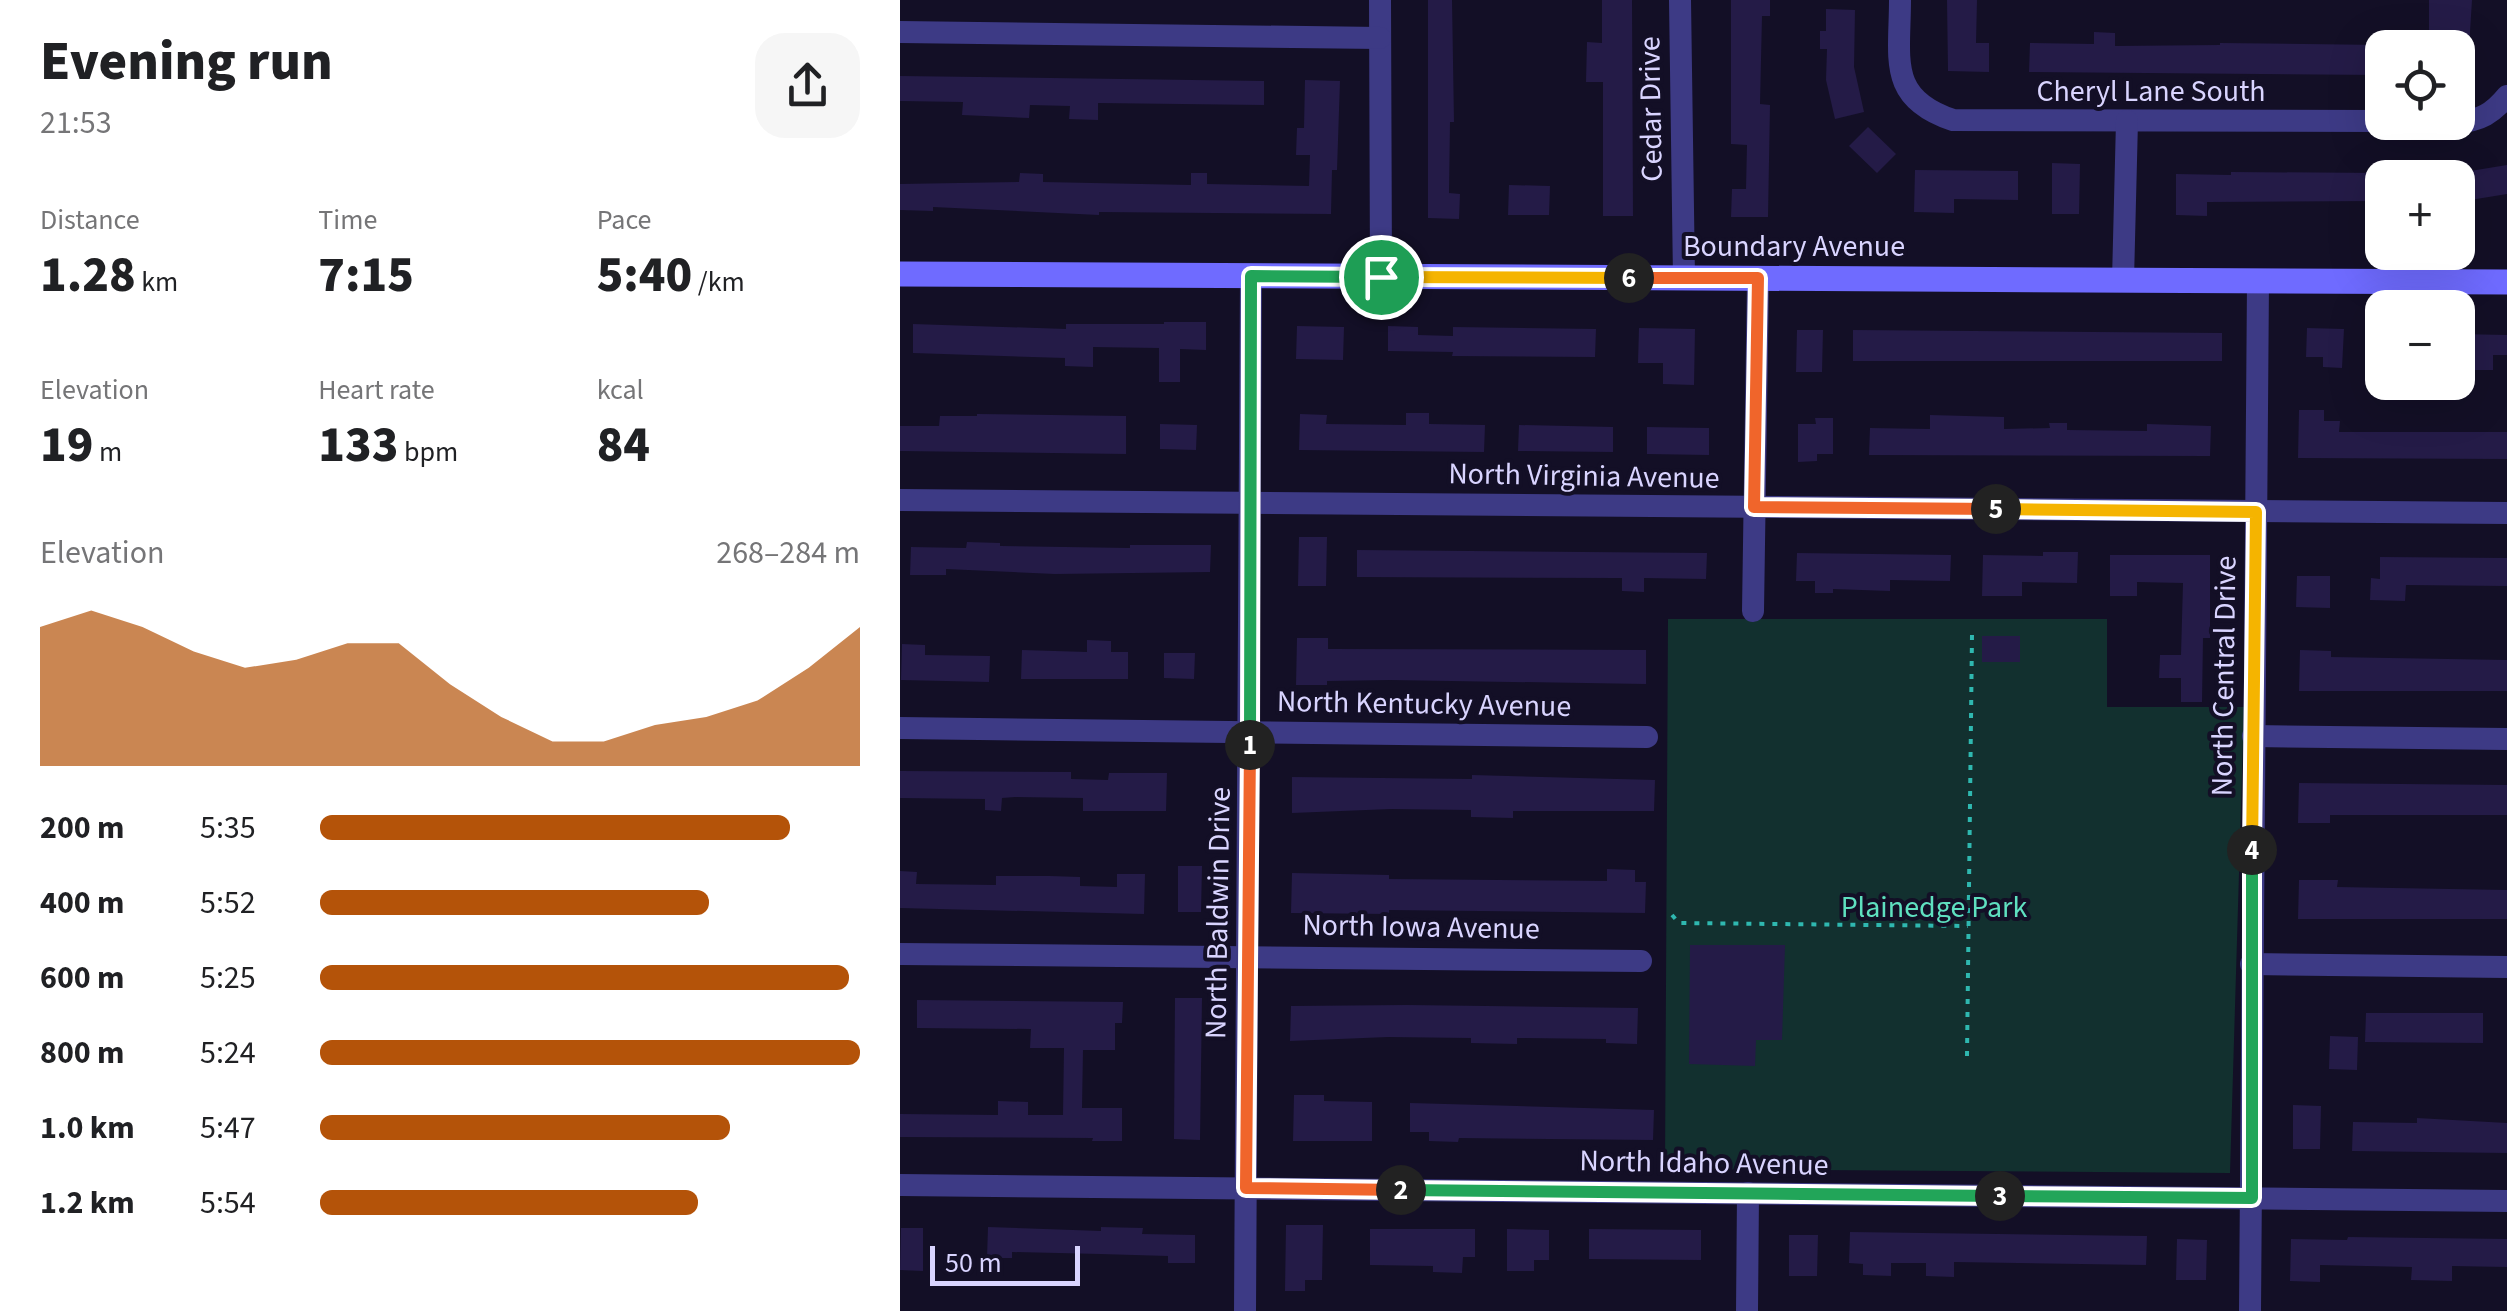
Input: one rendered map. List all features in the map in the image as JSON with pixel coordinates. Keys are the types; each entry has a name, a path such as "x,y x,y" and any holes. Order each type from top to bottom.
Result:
{"main road":[{"name":"Boundary Avenue","path":"900,274 2507,282"}],"street":[{"path":"1380,0 1381,277"},
{"name":"Cedar Drive","path":"1680,0 1684,278"},
{"name":"Cheryl Lane South","path":"1900,0 1902,79 1908,94 1923,108 1953,120 2365,122"},
{"path":"900,32 1380,38"},
{"path":"2475,118 2495,110 2507,96"},
{"path":"2123,280 2127,121"},
{"name":"North Baldwin Drive","path":"1245,1311 1251,276"},
{"path":"1752,611 1758,278"},
{"name":"North Central Drive","path":"2250,1311 2258,281"},
{"name":"North Virginia Avenue","path":"900,500 2507,513"},
{"name":"North Kentucky Avenue","path":"900,728 1647,737"},
{"path":"2253,736 2507,740"},
{"name":"North Iowa Avenue","path":"900,954 1641,960"},
{"path":"2250,964 2507,967"},
{"name":"North Idaho Avenue","path":"900,1185 2507,1201"},
{"path":"1747,1311 1748,1193"}],"path":[{"path":"1967,1056 1972,635"},
{"path":"1672,915 1680,923 1968,926"}],"green space":[{"name":"Plainedge Park","path":"1668,619 2107,619 2107,707 2244,707 2230,1173 1665,1169"}],"building":[{"path":"1428,0 1452,0 1454,122 1450,122 1449,193 1460,194 1459,219 1428,218"},
{"path":"1602,0 1632,0 1633,216 1603,216 1603,82 1586,82 1587,42 1602,43"},
{"path":"1731,0 1770,0 1770,16 1762,16 1760,104 1770,105 1768,217 1731,217 1732,189 1746,189 1747,145 1731,144"},
{"path":"1947,0 1977,0 1976,43 1989,43 1989,72 1948,71"},
{"path":"2429,0 2472,0 2470,30 2429,30"},
{"path":"1826,9 1855,10 1854,67 1864,112 1835,119 1826,80 1827,49 1820,49 1820,31 1826,31"},
{"path":"2094,32 2115,33 2115,46 2365,45 2365,75 2029,72 2030,43 2094,44"},
{"path":"900,76 1264,81 1264,105 1098,103 1098,120 1069,119 1070,106 1030,105 1029,118 962,115 963,102 900,101"},
{"path":"1305,80 1340,81 1337,170 1332,170 1331,214 1099,215 933,207 933,211 900,210 900,184 1019,182 1020,173 1043,174 1043,182 1191,185 1191,173 1207,173 1207,184 1309,186 1310,155 1296,155 1297,128 1304,128"},
{"path":"1868,127 1896,154 1877,173 1849,146"},
{"path":"2052,163 2080,164 2079,214 2052,214"},
{"path":"2507,165 2507,194 2475,199 2475,170"},
{"path":"1915,170 2018,171 2018,200 1954,199 1954,213 1914,212"},
{"path":"2365,173 2365,201 2207,202 2207,216 2176,215 2176,174"},
{"path":"1509,185 1550,186 1549,215 1508,215"},
{"path":"1206,322 1206,350 1180,349 1180,382 1159,382 1159,348 1093,347 1093,367 1065,366 1065,358 913,353 913,324 1066,329 1066,324"},
{"path":"1297,326 1344,327 1343,360 1296,359"},
{"path":"1388,326 1418,327 1418,335 1453,336 1453,327 1596,329 1595,357 1452,356 1453,352 1388,351"},
{"path":"1639,328 1695,329 1694,385 1663,384 1663,363 1638,363"},
{"path":"2307,328 2344,329 2342,368 2323,367 2323,357 2306,357"},
{"path":"1797,330 1823,330 1822,372 1796,372"},
{"path":"1853,330 2222,333 2222,361 1853,361"},
{"path":"2475,334 2507,335 2507,355 2493,355 2493,370 2475,370"},
{"path":"2299,410 2324,410 2324,421 2340,421 2339,432 2507,432 2507,459 2298,458"},
{"path":"1406,413 1429,413 1429,424 1485,425 1484,452 1299,450 1300,414 1327,415 1326,424 1406,425"},
{"path":"1930,415 2004,417 2004,429 2050,428 2049,423 2067,423 2067,430 2147,431 2147,424 2211,426 2210,456 1869,455 1870,428 1930,429"},
{"path":"940,416 1126,416 1126,454 900,451 900,426 939,426"},
{"path":"1815,418 1833,418 1833,454 1817,454 1817,461 1798,462 1798,424 1816,424"},
{"path":"1160,424 1197,425 1196,450 1160,449"},
{"path":"1519,425 1613,427 1613,452 1518,451"},
{"path":"1647,427 1709,428 1709,455 1647,454"},
{"path":"1299,537 1327,537 1326,586 1298,586"},
{"path":"967,542 1130,548 1211,545 1210,572 1055,574 946,569 946,575 910,575 911,547 966,548"},
{"path":"1357,550 1707,553 1706,579 1644,578 1644,592 1622,591 1622,578 1357,577"},
{"path":"2043,552 2078,552 2077,583 2022,582 2022,596 1982,596 1983,555 2043,556"},
{"path":"1797,553 1951,555 1950,581 1890,580 1890,591 1833,589 1833,593 1815,593 1815,581 1796,581"},
{"path":"2110,555 2210,555 2210,638 2203,638 2202,702 2181,702 2181,678 2159,678 2160,655 2181,655 2183,583 2137,582 2137,596 2110,596"},
{"path":"2380,557 2507,558 2507,586 2406,585 2405,601 2370,600 2371,578 2380,579"},
{"path":"2297,576 2330,576 2330,608 2296,607"},
{"path":"1982,636 2020,636 2020,662 1982,662"},
{"path":"1297,638 1328,638 1328,649 1646,650 1646,684 1390,680 1296,685"},
{"path":"1087,640 1111,641 1111,652 1128,652 1128,679 1021,679 1022,650 1087,652"},
{"path":"902,644 925,645 925,655 990,656 989,682 901,680"},
{"path":"2300,650 2331,651 2331,657 2507,660 2507,691 2299,691"},
{"path":"1164,653 1195,653 1194,679 1164,678"},
{"path":"900,771 1071,772 1071,779 1108,780 1109,773 1167,773 1166,811 1083,811 1083,798 1002,798 1001,811 985,810 985,799 900,798"},
{"path":"1472,775 1655,780 1654,811 1513,811 1513,818 1471,817 1471,810 1292,813 1292,777 1472,779"},
{"path":"2299,783 2507,785 2507,815 2330,815 2330,823 2298,823"},
{"path":"1178,866 1202,866 1201,912 1178,912"},
{"path":"1607,869 1635,870 1635,882 1646,882 1645,913 1291,913 1292,873 1389,875 1389,879 1607,881"},
{"path":"900,871 917,872 916,884 996,885 996,876 1050,876 1080,877 1080,886 1117,887 1117,874 1145,874 1144,914 900,908"},
{"path":"2299,880 2338,880 2337,887 2507,890 2507,919 2298,919"},
{"path":"1690,945 1785,945 1782,1040 1756,1040 1755,1066 1689,1064"},
{"path":"1175,998 1202,998 1200,1140 1174,1139"},
{"path":"917,1000 1123,1002 1122,1023 1115,1023 1115,1050 1083,1050 1082,1108 1122,1108 1122,1141 900,1137 900,1114 998,1115 998,1101 1028,1102 1028,1115 1063,1115 1064,1048 1030,1048 1031,1029 917,1028"},
{"path":"1291,1006 1638,1008 1637,1044 1606,1043 1606,1039 1517,1038 1517,1044 1471,1043 1471,1038 1290,1041"},
{"path":"2366,1013 2483,1013 2483,1043 2365,1042"},
{"path":"2330,1036 2358,1037 2357,1070 2329,1069"},
{"path":"1294,1095 1324,1095 1324,1101 1372,1102 1372,1141 1293,1141"},
{"path":"1410,1103 1654,1110 1653,1140 1429,1141 1429,1132 1410,1132"},
{"path":"2293,1105 2321,1106 2320,1149 2293,1149"},
{"path":"2417,1118 2507,1123 2507,1153 2352,1151 2353,1122 2417,1123"},
{"path":"1286,1225 1323,1225 1322,1280 1305,1280 1305,1291 1285,1291"},
{"path":"988,1227 1101,1231 1101,1227 1143,1228 1142,1234 1195,1235 1195,1263 1168,1263 1168,1256 1100,1254 1012,1252 1012,1258 987,1258"},
{"path":"901,1228 923,1228 923,1271 900,1270"},
{"path":"1370,1229 1475,1229 1475,1257 1463,1257 1462,1273 1433,1272 1433,1266 1370,1265"},
{"path":"1507,1229 1549,1230 1549,1260 1534,1260 1534,1271 1507,1271"},
{"path":"1589,1229 1701,1230 1701,1260 1589,1259"},
{"path":"1850,1232 2147,1236 2146,1265 1954,1262 1954,1277 1926,1276 1926,1263 1891,1263 1891,1276 1863,1275 1863,1264 1849,1263"},
{"path":"1789,1235 1818,1235 1817,1276 1789,1276"},
{"path":"2177,1239 2207,1240 2206,1280 2176,1280"},
{"path":"2291,1239 2507,1239 2507,1267 2452,1266 2452,1281 2411,1280 2412,1267 2320,1265 2320,1282 2290,1281"}],"route":[{"path":"1251,276 1381,277 1758,278 1754,507 2256,512 2250,964 2252,1198 1246,1188 1251,276"}]}
